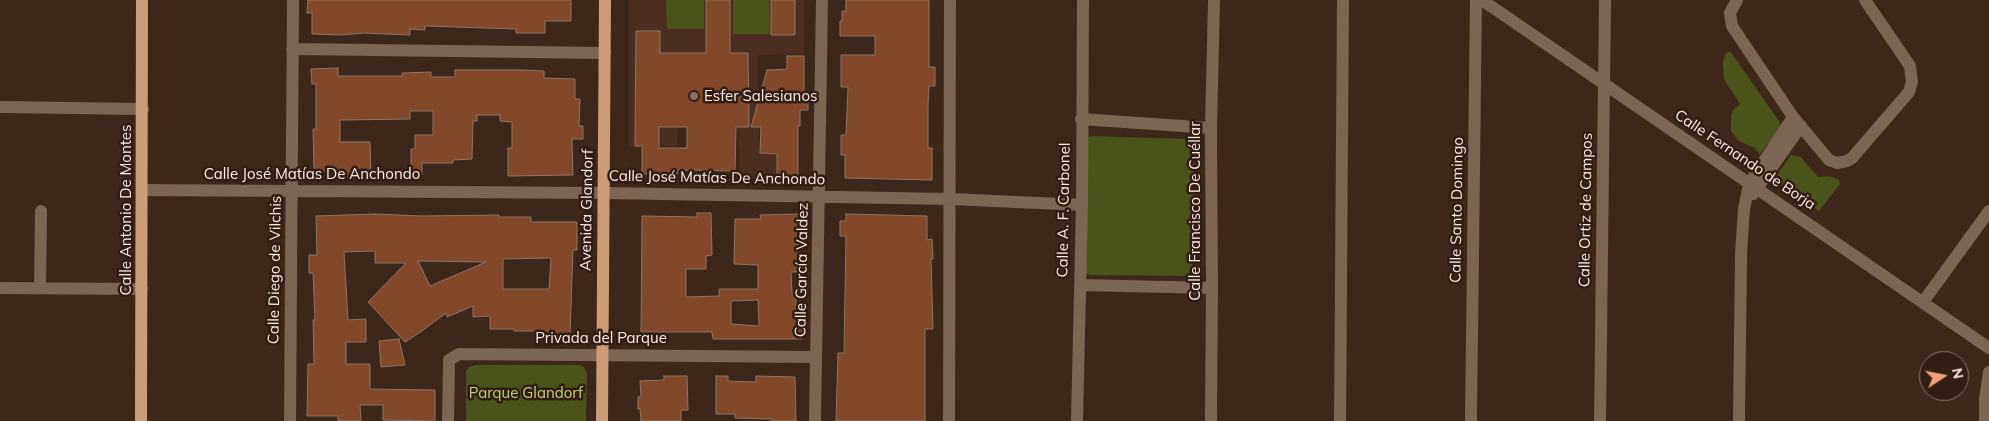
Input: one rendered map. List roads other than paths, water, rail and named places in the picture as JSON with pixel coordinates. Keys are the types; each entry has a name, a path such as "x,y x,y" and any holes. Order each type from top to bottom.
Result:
{"main road":[{"name":"Calle Antonio De Montes","path":"141,421 142,0"},
{"name":"Avenida Glandorf","path":"602,421 605,0"}],"street":[{"name":"Calle Diego de Vilchis","path":"290,421 293,0"},
{"name":"Calle García Valdez","path":"815,421 822,0"},
{"path":"948,421 951,199 950,0"},
{"name":"Calle A. F. Carbonel","path":"1077,421 1082,205 1083,0"},
{"name":"Calle Francisco De Cuéllar","path":"1211,421 1211,128 1214,0"},
{"path":"1340,421 1343,0"},
{"name":"Calle Santo Domingo","path":"1471,421 1476,0"},
{"name":"Calle Fernando de Borja","path":"1482,0 1989,348"},
{"name":"Calle Ortiz de Campos","path":"1600,421 1604,0"},
{"path":"1737,0 1730,13 1732,26 1797,122 1833,163 1847,161 1852,158 1909,92 1913,77 1910,66 1865,0"},
{"path":"292,49 605,53"},
{"path":"0,107 143,109"},
{"path":"1081,119 1211,128"},
{"path":"1739,421 1741,254 1744,209 1753,186 1797,122"},
{"name":"Calle José Matías De Anchondo","path":"142,190 604,192 951,199 1082,205"},
{"path":"40,288 42,211"},
{"path":"1923,302 1989,211"},
{"path":"1080,286 1212,288"},
{"path":"0,288 142,289"},
{"name":"Privada del Parque","path":"448,421 448,366 452,356 459,354 602,354 816,358"},
{"path":"1985,421 1986,385 1989,372"}],"place":[{"name":"Esfer Salesianos","path":"694,96"}],"park label":[{"name":"Parque Glandorf","path":"526,393"}]}
